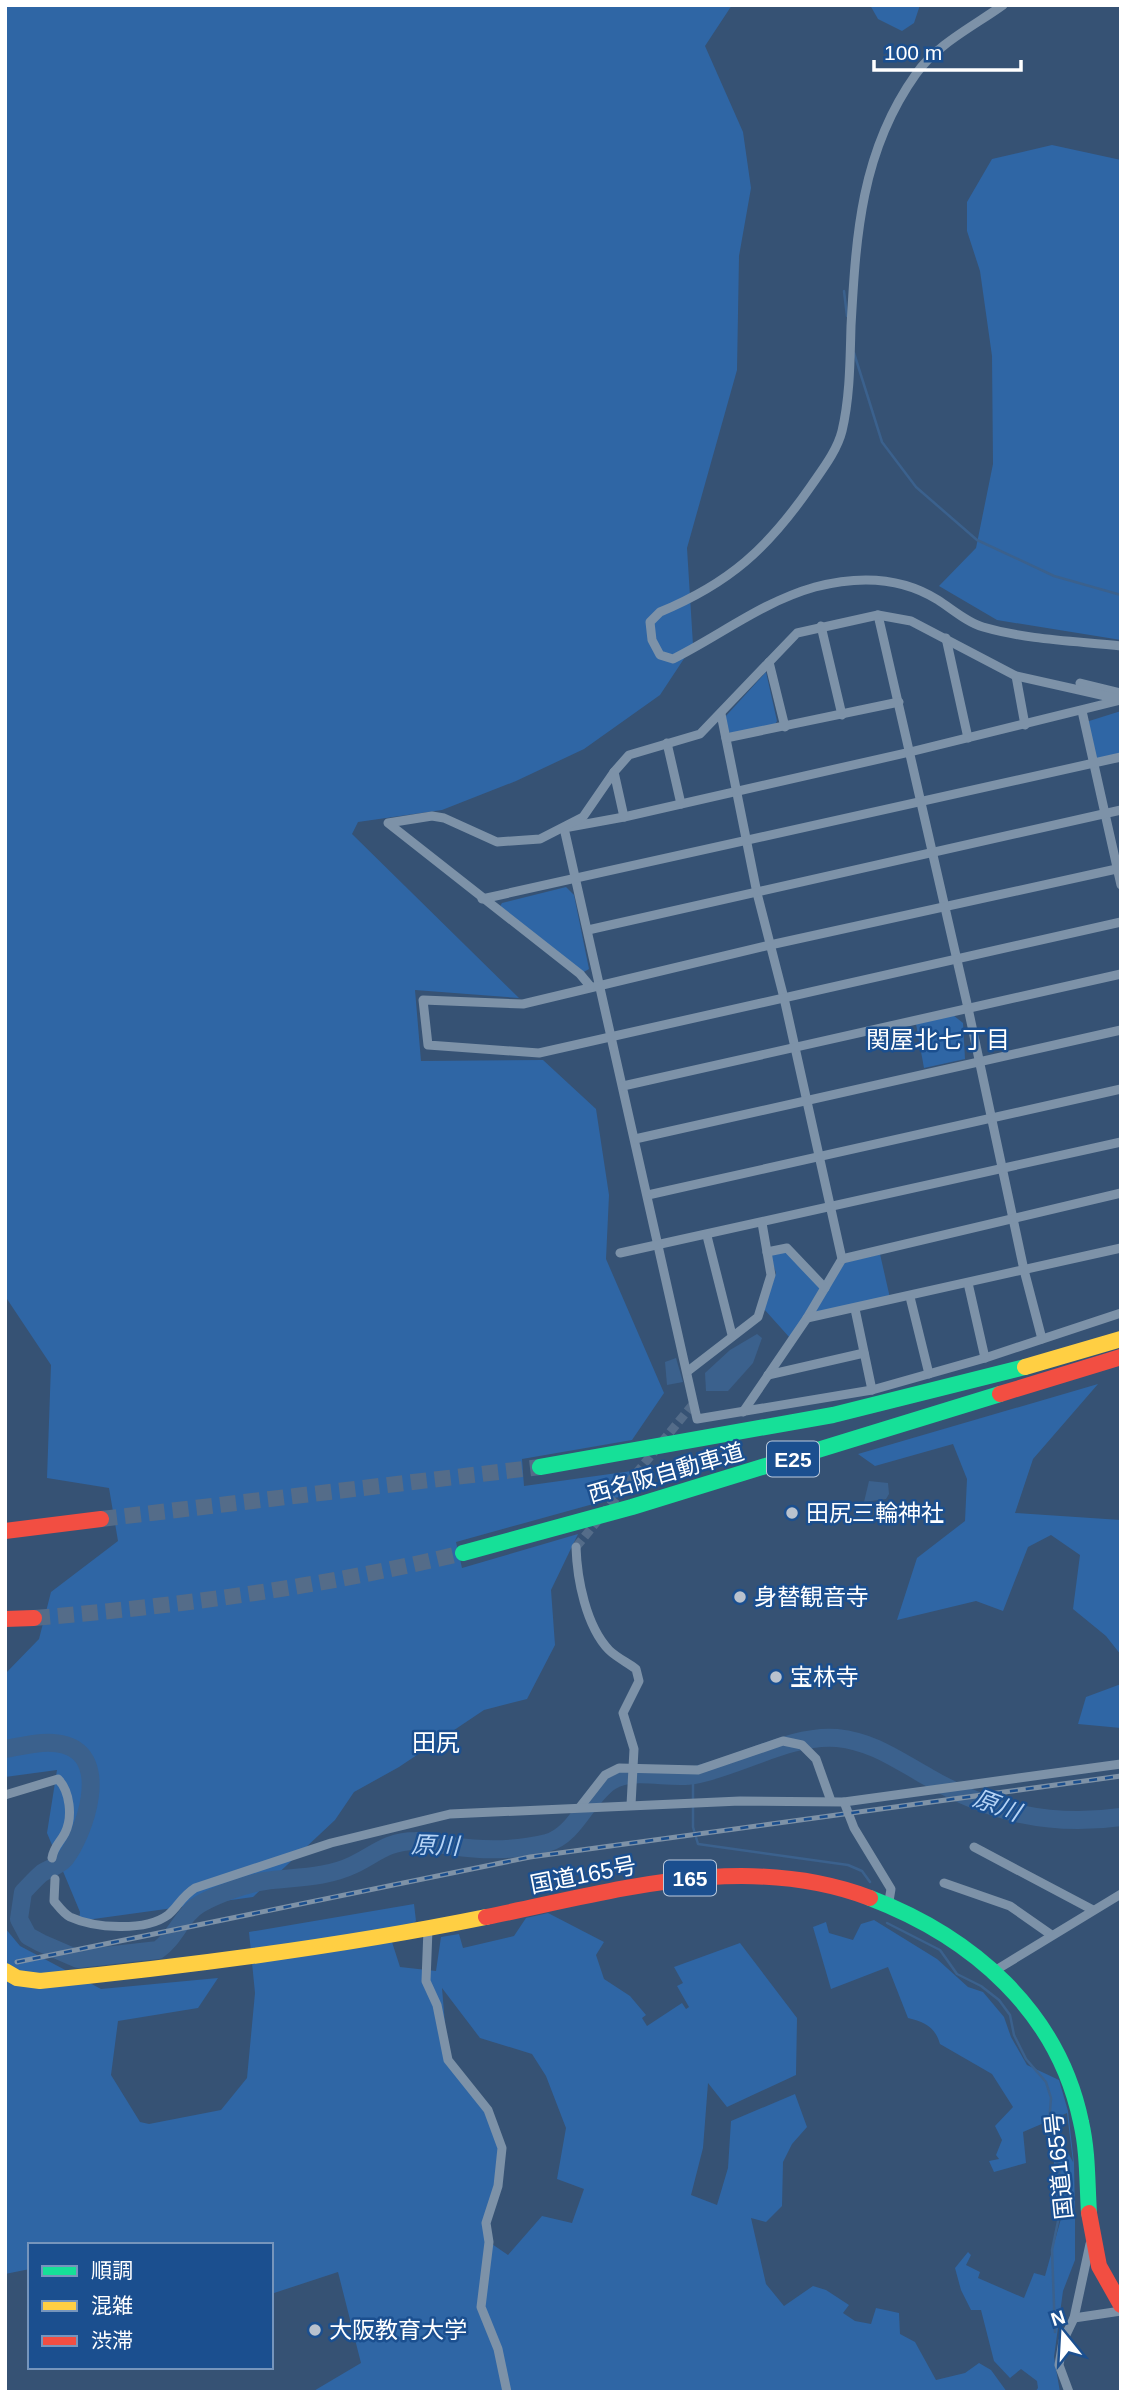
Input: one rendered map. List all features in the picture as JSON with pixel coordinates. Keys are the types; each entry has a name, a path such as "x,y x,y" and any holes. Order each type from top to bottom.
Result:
{"highway":[{"name":"西名阪自動車道","path":"540,1467 686,1445 842,1415 982,1381 1121,1339"},
{"name":"西名阪自動車道","path":"463,1552 632,1507 1121,1357"},
{"path":"5,1531 101,1519"},
{"path":"5,1619 34,1618"},
{"name":"国道165号","path":"5,1971 17,1979 52,1980 235,1961 428,1929 648,1885 738,1874 766,1875 834,1887 888,1907 954,1940 996,1970 1025,2003 1069,2078 1084,2142 1090,2244 1095,2261 1121,2305"}],"street":[{"path":"1003,5 948,43 918,72 876,150 862,195 850,368 841,435 827,463 762,551 738,570 660,612 650,622 652,640 660,655 673,659 780,598 858,579 894,581 928,593 980,626 1026,637 1121,646"},
{"path":"878,615 923,803 1001,1170 1042,1339"},
{"path":"595,985 482,899 388,822 432,816 444,818 497,842 513,843 540,839 583,817 629,755 700,734 797,633 878,615 911,621 1016,676 1121,700"},
{"path":"821,626 842,715"},
{"path":"946,638 968,738"},
{"path":"769,662 785,727"},
{"path":"1016,676 1025,725"},
{"path":"1080,683 1121,693"},
{"path":"564,828 624,817 910,752 1121,700"},
{"path":"726,738 898,702"},
{"path":"1082,710 1121,886"},
{"path":"721,714 757,893 784,998 842,1259 807,1318 743,1412"},
{"path":"667,743 681,804"},
{"path":"482,899 1121,757"},
{"path":"614,772 624,817"},
{"path":"589,930 1121,810"},
{"path":"564,828 589,930 595,985 611,1036 698,1419 872,1390 985,1358 1121,1313"},
{"path":"1119,868 770,945 523,1004 423,1000 428,1045 539,1053 1121,922"},
{"path":"622,1086 1121,974"},
{"path":"635,1139 1121,1030"},
{"path":"648,1195 1121,1089"},
{"path":"620,1253 707,1236 1121,1142"},
{"path":"842,1259 1121,1193"},
{"path":"688,1371 758,1317 771,1275 762,1223"},
{"path":"707,1236 732,1335"},
{"path":"767,1252 788,1248 825,1288"},
{"path":"807,1318 1121,1248"},
{"path":"968,1283 985,1358"},
{"path":"910,1297 929,1374"},
{"path":"855,1309 872,1390"},
{"path":"768,1375 864,1353"},
{"path":"576,1547 577,1572 584,1602 608,1650 636,1669 639,1681 623,1713 634,1749 631,1805"},
{"path":"580,1807 605,1775 619,1768 698,1770 783,1741 802,1745 816,1759 831,1801"},
{"path":"55,1879 54,1901 67,1917 96,1924 146,1925 168,1915 180,1898 195,1888 370,1832 450,1814 631,1805 844,1802 1121,1764"},
{"path":"5,1795 46,1780 58,1779 64,1785 69,1799 66,1832 53,1848 52,1858"},
{"path":"844,1802 854,1828 891,1889 888,1907"},
{"path":"974,1847 1093,1910"},
{"path":"944,1883 1010,1906 1050,1934"},
{"path":"996,1970 1050,1934 1121,1894"},
{"path":"428,1929 426,1981 437,2005 445,2051 451,2067 488,2110 502,2148 498,2186 486,2223 489,2242 481,2307 498,2349 507,2392"},
{"path":"1069,2392 1059,2365 1063,2341 1074,2318 1090,2244"},
{"path":"1074,2318 1121,2311"}],"shaded area":[{"path":"5,5 732,5 705,46 743,132 751,188 739,256 737,370 687,548 693,645 660,695 584,749 516,781 442,810 358,822 352,834 519,998 415,990 421,1061 543,1060 596,1109 609,1195 606,1259 664,1393 632,1440 522,1459 524,1486 646,1469 633,1493 456,1542 462,1568 578,1534 551,1590 555,1645 527,1699 484,1710 399,1767 354,1792 335,1820 253,1897 79,1921 80,1912 47,1833 57,1770 5,1777 5,1674 39,1639 51,1592 118,1541 109,1488 47,1478 51,1365 5,1296"},
{"path":"870,5 920,5 914,23 902,31 878,19"},
{"path":"1052,145 1121,160 1121,640 997,620 939,586 976,548 993,464 992,356 980,271 967,231 967,202 992,159"},
{"path":"766,672 777,721 773,728 732,735 728,731 725,717"},
{"path":"1121,711 1121,754 1095,760 1086,722"},
{"path":"566,887 574,895 589,969 582,973 499,908 502,903"},
{"path":"953,1015 963,1023 965,1059 924,1068 916,1024"},
{"path":"787,1252 821,1289 790,1338 764,1309 776,1273 770,1255"},
{"path":"880,1254 890,1298 813,1314 843,1263"},
{"path":"757,1334 762,1338 753,1363 728,1391 706,1391 705,1373 730,1350"},
{"path":"676,1358 683,1382 667,1385 665,1362"},
{"path":"1098,1384 1033,1459 1015,1513 1121,1520 1121,1655 1106,1636 1073,1609 1080,1555 1051,1535 1028,1547 1003,1611 976,1601 897,1620 917,1558 965,1521 967,1479 953,1444 875,1466 858,1454"},
{"path":"869,1481 888,1483 889,1494 886,1499 864,1502"},
{"path":"1121,1684 1121,1728 1078,1724 1086,1697"},
{"path":"414,1904 416,1921 392,1942 400,1967 436,1971 441,1937 459,1934 463,1948 514,1936 526,1918 548,1913 604,1942 596,1955 604,1979 630,1996 646,2015 642,2018 647,2026 682,2003 686,2009 689,2007 677,1986 683,1983 674,1967 740,1943 797,2018 796,2075 727,2107 708,2083 703,2148 691,2195 717,2205 728,2168 731,2121 795,2094 807,2127 792,2144 783,2162 782,2206 766,2222 751,2218 766,2284 784,2306 813,2286 826,2290 849,2305 843,2313 855,2321 871,2324 876,2308 899,2313 900,2334 915,2342 936,2380 965,2373 979,2363 991,2370 1007,2392 312,2392 361,2363 338,2272 273,2293 273,2243 28,2243 28,2269 5,2274 5,1928 20,1946 101,1989 218,1978 198,2008 118,2021 111,2075 140,2122 149,2124 221,2110 247,2078 255,1993 249,1932","holes":["442,1988 480,2038 532,2054 546,2076 566,2128 557,2179 584,2189 572,2223 542,2216 508,2255 489,2242 491,2212 502,2148 488,2110 448,2060"]},
{"path":"874,1920 937,1959 968,1987 983,1992 1004,2017 1011,2037 1027,2065 1059,2080 1068,2111 1074,2163 1075,2215 1075,2260 1063,2291 1054,2357 1060,2392 1035,2392 1038,2388 1037,2381 1021,2369 1010,2378 994,2361 981,2310 971,2310 961,2290 955,2268 968,2252 971,2255 966,2265 980,2272 978,2278 1024,2298 1034,2273 1045,2276 1062,2215 1059,2199 1052,2192 1057,2177 1053,2175 1054,2162 1049,2146 1058,2142 1066,2149 1073,2162 1067,2113 1023,2132 1026,2163 994,2172 989,2161 999,2159 996,2155 1002,2140 995,2126 1013,2107 992,2074 940,2044 928,2026 908,2018 888,1967 831,1989 813,1927 826,1922 829,1933 853,1940 861,1924"}],"waterway":[{"path":"844,291 847,316"},
{"path":"854,353 882,442 916,487 977,540 1054,576 1121,595"},
{"name":"原川","path":"5,1749 58,1743 79,1753 87,1765 90,1797 80,1832 65,1859 42,1873 23,1892 19,1919 28,1936 78,1959 158,1950 193,1909 240,1887 343,1869 397,1843 425,1841 488,1849 523,1848 547,1843 566,1832 595,1796 611,1781 620,1777 641,1774 695,1775 784,1746 820,1738 862,1743 974,1800 998,1808 1021,1814 1070,1820 1121,1817"},
{"path":"693,1776 693,1827 698,1844 848,1865 862,1871 870,1882"},
{"path":"887,1923 940,1950 957,1974 981,1986 999,2000 1010,2015 1014,2035 1026,2059 1046,2082 1051,2098 1048,2137 1059,2169 1062,2202 1052,2250 1055,2332"}],"tunnel":[{"path":"576,1547 694,1403"},
{"path":"101,1519 540,1467"},
{"path":"34,1618 250,1594 357,1576 463,1553"}],"railway":[{"path":"17,1962 530,1857 1121,1776"}],"traffic: fast":[{"path":"540,1467 833,1415 1025,1367"},
{"path":"463,1553 632,1507 1000,1394"},
{"path":"870,1898 943,1934 976,1957 1005,1983 1031,2013 1053,2046 1070,2082 1083,2133 1089,2213"}],"traffic: slow":[{"path":"1025,1367 1121,1339"},
{"path":"5,1971 17,1978 40,1981 152,1969 264,1955 486,1917"}],"traffic: jam":[{"path":"1000,1394 1121,1357"},
{"path":"5,1531 101,1519"},
{"path":"5,1619 34,1618"},
{"path":"486,1917 630,1887 726,1876 775,1877 822,1884 870,1898"},
{"path":"1089,2213 1099,2266 1121,2305"}],"place":[{"name":"田尻三輪神社","path":"792,1513"},
{"name":"身替観音寺","path":"740,1597"},
{"name":"宝林寺","path":"776,1677"},
{"name":"大阪教育大学","path":"315,2330"}],"district":[{"name":"関屋北七丁目","path":"938,1039"},
{"name":"田尻","path":"436,1742"}]}
